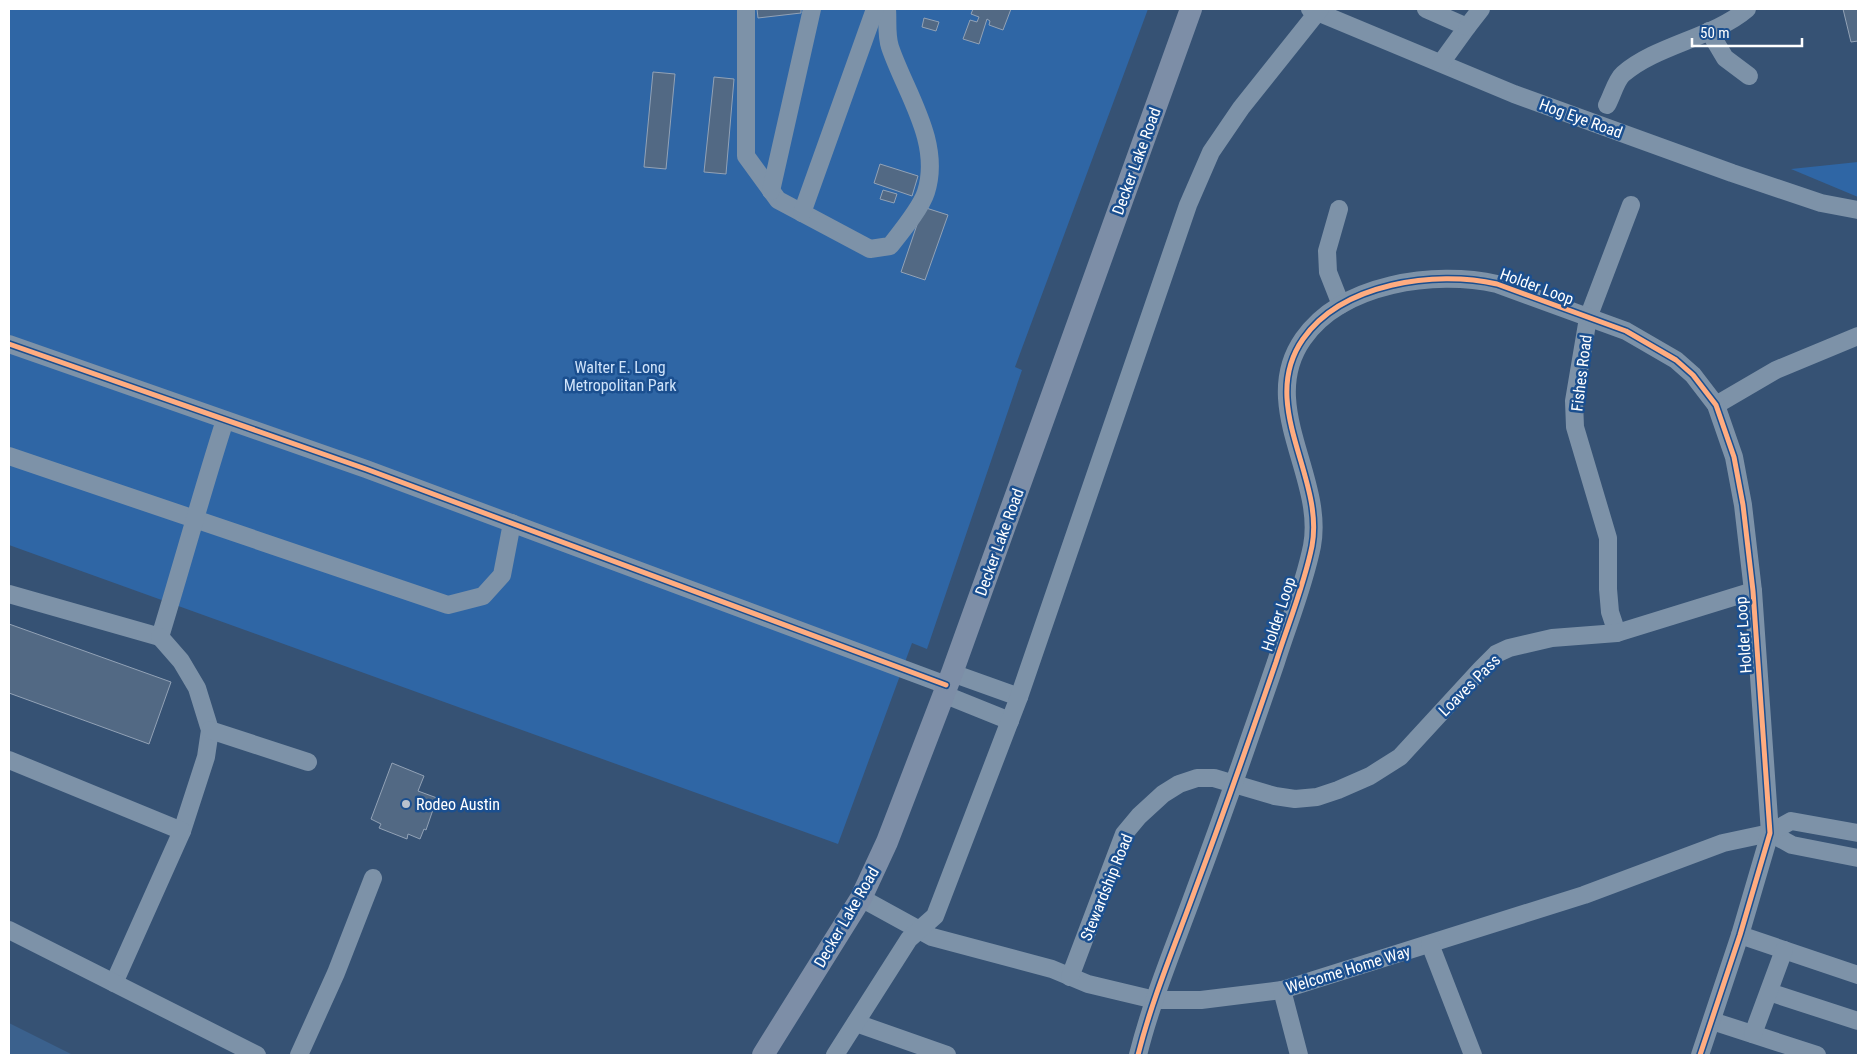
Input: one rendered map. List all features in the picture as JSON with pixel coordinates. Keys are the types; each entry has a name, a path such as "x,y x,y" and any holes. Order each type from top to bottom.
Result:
{"main road":[{"name":"Decker Lake Road","path":"763,1055 861,898 887,842 947,684 1191,9"}],"street":[{"path":"746,9 746,156 778,200 870,249 890,246 926,193 930,169 926,136 889,45 887,9"},
{"path":"772,191 812,9"},
{"path":"802,213 875,9"},
{"path":"1426,9 1467,28"},
{"path":"1441,63 1481,9"},
{"path":"1607,105 1622,75 1649,58 1709,31 1747,9"},
{"path":"835,1055 909,938 935,916 1019,697 1188,205 1210,152 1316,10"},
{"name":"Hog Eye Road","path":"1316,10 1514,94 1732,173 1821,203 1858,210"},
{"path":"1709,31 1725,58 1749,76"},
{"name":"Fishes Road","path":"1617,633 1610,612 1608,538 1575,427 1574,401 1588,318 1631,205"},
{"path":"1339,209 1327,251 1328,272 1341,305"},
{"name":"Holder Loop","path":"1138,1055 1155,1000 1235,784 1302,582 1312,544 1310,502 1287,408 1285,387 1290,365 1302,340 1318,322 1341,305 1374,290 1410,281 1448,277 1478,279 1498,284 1626,332 1676,360 1693,376 1716,405 1734,458 1752,590 1770,833 1740,936 1700,1055"},
{"path":"1716,405 1776,370 1858,336"},
{"path":"13,349 225,420 512,523 947,684 1019,697"},
{"path":"160,638 188,549 193,519 225,420"},
{"path":"9,456 448,605 483,596 502,575 512,523"},
{"name":"Loaves Pass","path":"1235,784 1295,799 1317,797 1338,790 1370,776 1400,757 1496,654 1509,648 1552,638 1617,633 1752,590"},
{"path":"9,594 160,638 181,661 197,688 210,730 206,757 182,831 114,984"},
{"path":"947,684 1010,721"},
{"path":"210,730 308,762"},
{"path":"9,760 182,831"},
{"name":"Stewardship Road","path":"1070,977 1124,834 1139,816 1163,794 1179,784 1196,778 1214,778 1235,784"},
{"name":"Welcome Home Way","path":"861,898 932,937 1052,968 1088,984 1155,1000 1201,1000 1282,990 1584,895 1723,843 1770,833 1791,821 1858,833"},
{"path":"1822,851 1826,827"},
{"path":"1770,833 1792,845 1858,858"},
{"path":"299,1055 336,973 372,878"},
{"path":"9,930 257,1055"},
{"path":"1740,936 1858,975"},
{"path":"1430,944 1473,1055"},
{"path":"1753,1034 1784,950"},
{"path":"1282,990 1299,1055"},
{"path":"1769,992 1858,1021"},
{"path":"1712,1021 1817,1055"},
{"path":"856,1023 946,1055"}],"green space":[{"name":"Walter E. Long Metropolitan Park","path":"9,9 1148,9 1015,367 1022,370 927,649 912,643 838,844 9,545"},
{"path":"1858,162 1858,197 1791,169"}],"shaded area":[{"path":"9,1023 71,1054 9,1055"}],"building":[{"path":"757,9 801,9 801,13 758,18"},
{"path":"973,9 1011,9 1003,30 989,25 990,21 987,19 979,44 963,39 970,20 977,22 979,17 971,14"},
{"path":"1843,9 1858,9 1858,41 1851,42"},
{"path":"924,18 939,22 936,31 922,27"},
{"path":"653,72 675,74 666,169 644,167"},
{"path":"714,77 734,79 726,174 704,172"},
{"path":"880,164 918,176 912,196 874,183"},
{"path":"883,190 897,194 894,203 880,199"},
{"path":"923,207 948,215 925,280 901,272"},
{"path":"9,624 171,682 149,744 9,693"},
{"name":"Rodeo Austin","path":"392,763 424,776 418,791 437,798 426,830 424,829 420,839 408,834 407,839 379,828 381,824 371,819"}],"cycle path":[{"path":"1138,1055 1157,993 1226,805 1309,561 1312,546 1313,520 1310,494 1289,415 1287,389 1291,364 1303,339 1320,320 1341,305 1365,293 1391,285 1419,280 1446,279 1472,280 1497,284 1626,331 1676,360 1693,375 1716,405 1734,457 1743,505 1753,591 1770,833 1740,935 1700,1055"},
{"path":"9,344 366,469 946,685"}],"place":[{"name":"Rodeo Austin","path":"406,804"}]}
